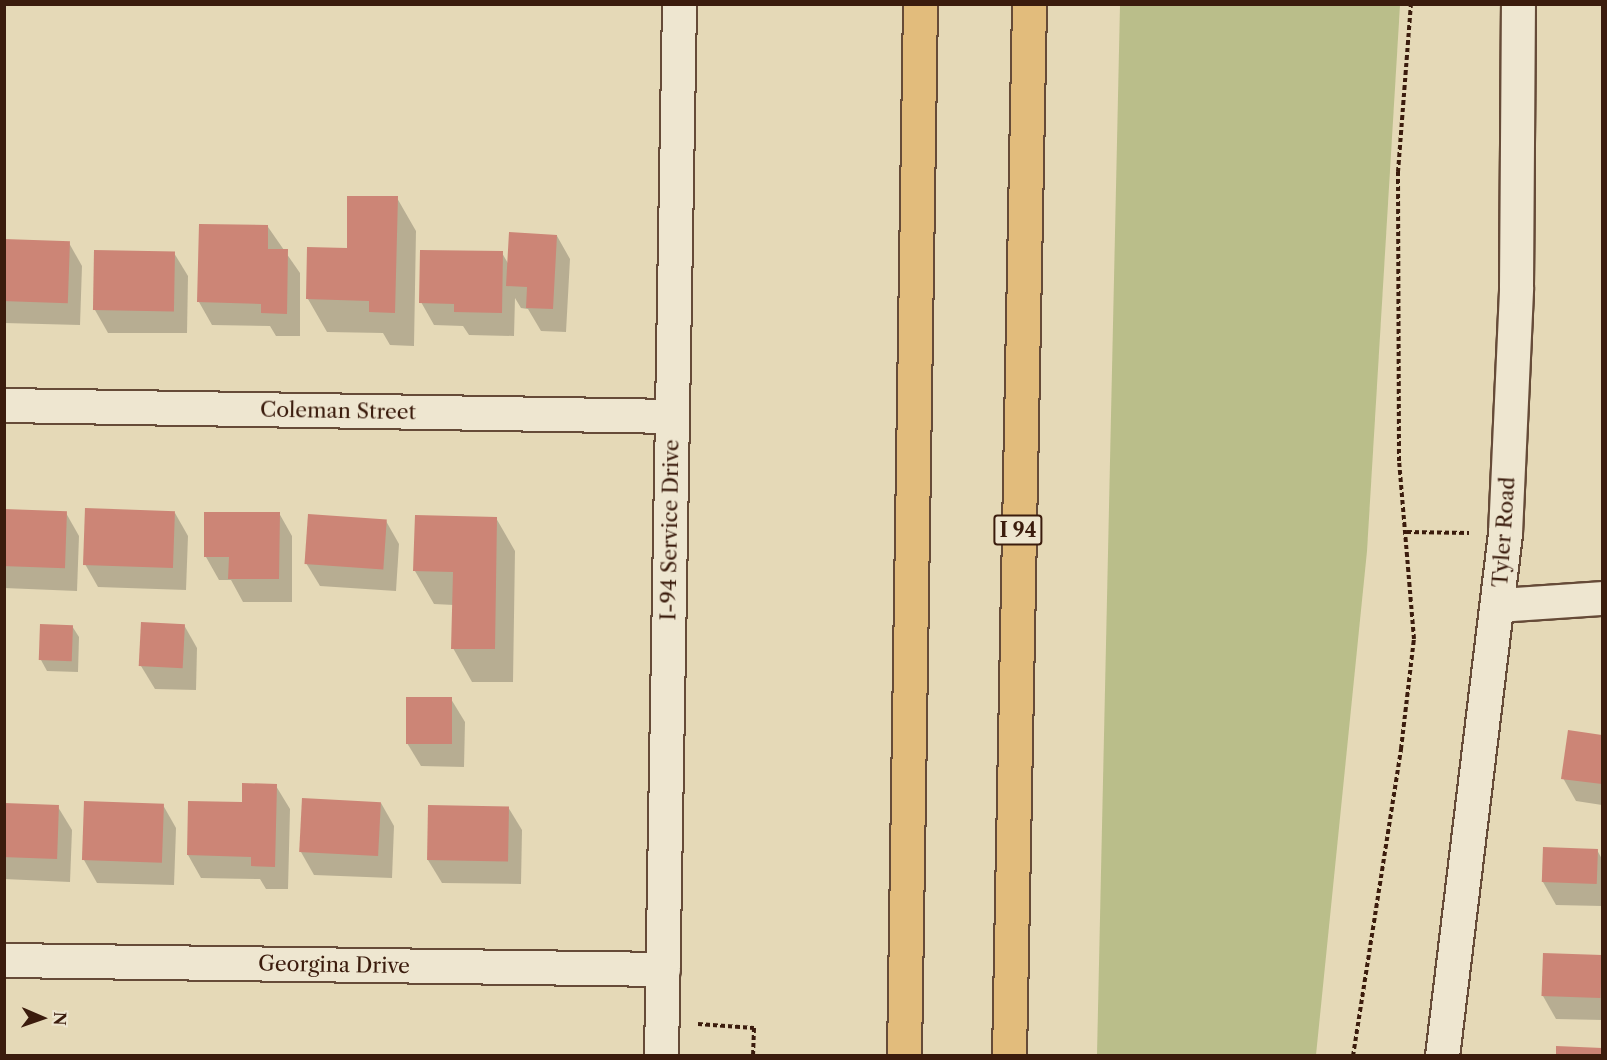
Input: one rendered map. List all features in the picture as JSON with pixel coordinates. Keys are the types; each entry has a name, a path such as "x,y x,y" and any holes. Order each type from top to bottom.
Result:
{"highway":[{"path":"904,1056 920,4"},
{"name":"I 94","path":"1009,1056 1029,4"}],"street":[{"name":"I-94 Service Drive","path":"662,1056 679,4"},
{"name":"Tyler Road","path":"1442,1056 1499,605 1505,533 1516,287 1518,4"},
{"name":"Coleman Street","path":"4,405 672,416"},
{"path":"1499,605 1602,598"},
{"name":"Georgina Drive","path":"4,960 663,969"}],"path":[{"path":"1353,1056 1401,749 1414,639 1400,461 1398,172 1411,4"},
{"path":"1407,532 1505,533"},
{"path":"689,1024 754,1028 753,1056"}],"green space":[{"path":"1120,5 1400,5 1367,551 1316,1055 1097,1055"}],"building":[{"path":"347,196 398,196 395,313 369,312 369,301 306,299 307,247 347,248"},
{"path":"199,224 268,225 268,249 288,249 287,314 261,313 261,304 197,302"},
{"path":"509,232 557,235 553,309 526,308 527,287 506,286"},
{"path":"4,239 70,241 68,303 4,301"},
{"path":"94,250 175,251 174,311 93,310"},
{"path":"420,250 503,251 502,313 454,312 454,304 419,303"},
{"path":"85,508 175,511 173,568 83,565"},
{"path":"4,509 67,511 65,568 4,566"},
{"path":"204,512 280,512 279,579 228,579 229,557 204,557"},
{"path":"308,514 387,520 383,569 305,564"},
{"path":"415,515 497,517 495,649 451,649 453,572 413,571"},
{"path":"141,622 185,624 183,668 139,666"},
{"path":"40,624 73,625 72,661 39,660"},
{"path":"406,697 452,697 452,744 406,744"},
{"path":"1568,730 1602,735 1602,784 1561,779"},
{"path":"242,783 277,784 275,867 251,866 251,857 187,855 188,801 242,802"},
{"path":"302,798 381,802 378,856 299,852"},
{"path":"84,801 164,804 162,863 82,860"},
{"path":"4,803 59,805 57,859 4,857"},
{"path":"428,805 509,806 508,861 427,860"},
{"path":"1543,847 1598,849 1597,884 1542,882"},
{"path":"1543,953 1602,955 1600,998 1541,996"},
{"path":"1556,1046 1602,1048 1602,1056 1556,1056"}]}
